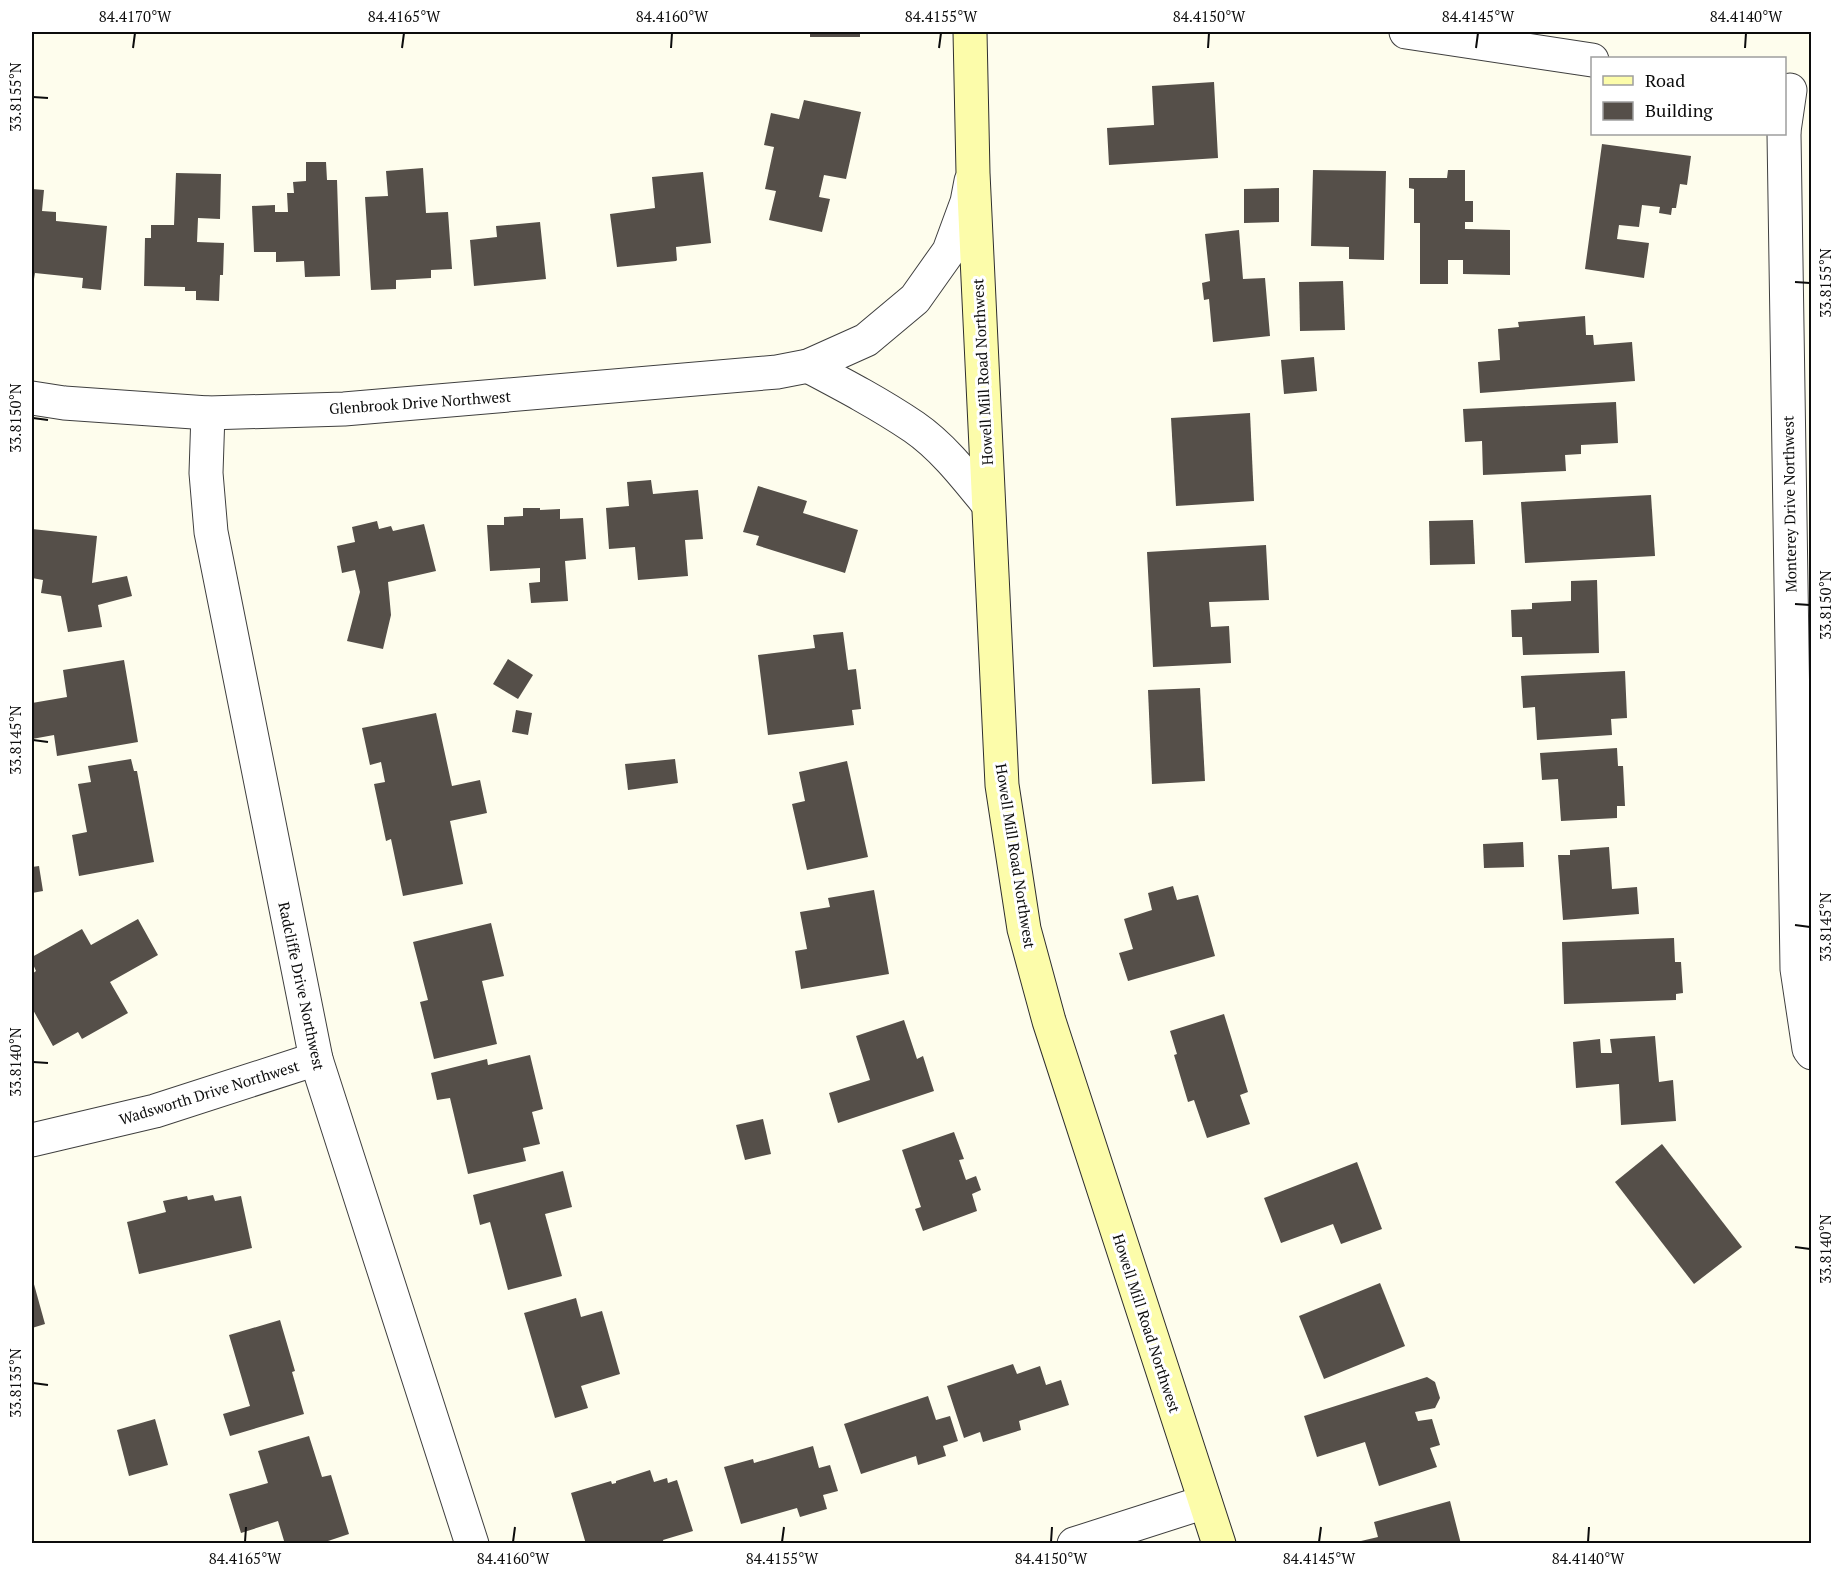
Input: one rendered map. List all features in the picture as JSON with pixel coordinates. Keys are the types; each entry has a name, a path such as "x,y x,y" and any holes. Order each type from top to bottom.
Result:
{"main road":[{"name":"Howell Mill Road Northwest","path":"970,32 973,173 1002,785 1024,929 1049,1021 1219,1544"}],"street":[{"path":"1406,32 1591,60"},
{"name":"Monterey Drive Northwest","path":"1786,125 1795,91"},
{"name":"Monterey Drive Northwest","path":"1784,135 1797,969 1809,1049 1812,1053"},
{"name":"Glenbrook Drive Northwest","path":"32,398 64,403 208,413 344,409 777,372 808,366 866,340 915,299 949,251 967,202 973,173"},
{"path":"808,366 915,427 955,464 988,504"},
{"name":"Radcliffe Drive Northwest","path":"208,413 206,472 211,532 316,1059 472,1544"},
{"name":"Wadsworth Drive Northwest","path":"32,1140 155,1111 316,1059"},
{"path":"1074,1544 1205,1502"}],"building":[{"path":"810,32 860,32 860,37 810,37"},
{"path":"1214,82 1218,158 1109,165 1107,128 1154,125 1152,86"},
{"path":"804,100 861,112 846,179 824,175 819,197 830,199 822,232 769,220 776,191 765,189 774,147 764,145 771,113 799,119"},
{"path":"1602,144 1691,156 1687,185 1680,184 1676,208 1672,208 1671,215 1659,213 1660,207 1642,205 1639,227 1619,225 1617,239 1649,243 1644,278 1585,269"},
{"path":"306,162 326,162 327,180 337,180 340,276 305,277 304,261 276,262 276,252 254,252 252,206 275,205 275,212 288,212 287,193 294,193 293,182 306,181"},
{"path":"423,168 426,213 448,212 452,269 431,270 431,278 396,280 396,289 371,290 365,197 388,196 386,171"},
{"path":"1313,170 1386,171 1384,260 1349,259 1349,247 1311,246"},
{"path":"1448,170 1465,170 1465,201 1473,201 1473,222 1465,222 1465,229 1510,230 1510,275 1463,274 1463,260 1448,260 1448,284 1420,284 1420,223 1414,223 1414,189 1409,188 1409,178 1447,178"},
{"path":"703,172 711,243 676,247 676,261 617,267 610,214 655,208 652,177"},
{"path":"176,173 221,174 220,219 198,218 197,242 224,243 219,301 196,300 196,291 185,291 185,287 144,286 145,238 151,238 151,225 174,225"},
{"path":"1279,188 1279,222 1244,223 1244,189"},
{"path":"32,189 44,190 42,211 56,212 56,221 107,226 101,290 82,288 83,278 35,273 32,279"},
{"path":"540,222 546,279 474,286 470,240 497,237 496,226"},
{"path":"1239,230 1243,279 1265,278 1270,336 1213,342 1209,299 1204,300 1202,283 1210,281 1205,234"},
{"path":"1343,281 1345,330 1300,331 1299,282"},
{"path":"1585,316 1586,335 1593,335 1594,345 1632,342 1635,381 1480,393 1478,362 1500,360 1498,329 1519,327 1518,322"},
{"path":"1314,357 1317,391 1284,394 1281,360"},
{"path":"1616,402 1618,443 1581,445 1581,454 1565,455 1566,471 1483,475 1482,441 1465,442 1463,409"},
{"path":"1250,413 1254,501 1176,506 1171,418"},
{"path":"651,480 653,494 698,490 703,539 685,540 688,576 638,580 635,547 609,549 606,508 629,506 627,482"},
{"path":"758,486 807,501 803,513 858,530 845,573 756,545 759,536 743,532"},
{"path":"1651,495 1655,556 1525,563 1521,502"},
{"path":"523,508 560,509 560,519 583,518 586,559 565,561 568,601 531,603 529,583 540,582 540,568 490,571 487,525 504,525 504,517 523,516"},
{"path":"1473,520 1475,564 1430,565 1429,521"},
{"path":"377,521 379,529 391,526 393,531 424,524 436,571 388,582 391,615 383,649 347,641 360,592 355,570 342,573 337,546 355,542 352,527"},
{"path":"32,529 97,536 92,583 127,576 132,596 98,605 102,627 68,632 61,596 41,593 43,580 32,578"},
{"path":"1266,545 1269,600 1209,602 1211,627 1229,626 1231,663 1153,667 1147,552"},
{"path":"1597,580 1599,653 1523,655 1522,637 1512,637 1511,610 1532,609 1532,603 1571,601 1571,581"},
{"path":"843,632 848,670 856,669 861,709 852,710 854,725 768,735 758,655 815,648 813,635"},
{"path":"508,659 533,675 518,699 493,684"},
{"path":"124,660 138,742 57,756 54,735 32,739 32,703 67,697 63,670"},
{"path":"1625,671 1627,718 1611,719 1612,735 1537,740 1535,707 1523,708 1521,676"},
{"path":"1200,688 1205,781 1152,784 1148,690"},
{"path":"516,710 532,713 528,735 512,732"},
{"path":"436,713 452,786 480,780 487,813 450,821 463,884 403,896 391,839 386,841 374,784 385,782 381,762 370,765 362,728"},
{"path":"1617,748 1618,766 1623,766 1625,806 1617,806 1617,818 1561,821 1558,779 1542,780 1540,753"},
{"path":"131,759 134,771 137,771 154,862 79,876 72,835 87,832 78,784 91,782 88,766"},
{"path":"675,759 678,783 628,790 625,764"},
{"path":"847,761 868,857 807,870 792,804 805,801 799,772"},
{"path":"1523,842 1524,867 1484,868 1483,844"},
{"path":"1609,847 1612,889 1637,887 1639,914 1563,920 1558,855 1570,855 1570,850"},
{"path":"39,866 43,891 32,893 32,867"},
{"path":"1173,886 1177,900 1198,895 1215,956 1128,981 1119,953 1133,949 1124,919 1152,910 1148,893"},
{"path":"874,890 889,974 801,989 795,951 807,949 800,912 830,907 828,898"},
{"path":"138,919 158,955 110,982 128,1013 82,1039 78,1032 53,1046 32,1008 32,974 36,971 32,957 82,929 91,945"},
{"path":"491,923 504,976 482,981 497,1044 434,1059 420,1002 428,1000 413,942"},
{"path":"1674,938 1675,962 1681,962 1683,993 1676,994 1676,1000 1564,1004 1562,942"},
{"path":"1224,1014 1248,1092 1240,1095 1250,1124 1207,1138 1194,1100 1188,1102 1174,1055 1177,1054 1170,1031"},
{"path":"904,1020 917,1059 923,1056 934,1091 838,1123 829,1093 870,1080 856,1036"},
{"path":"1655,1036 1659,1082 1673,1080 1676,1121 1621,1125 1619,1084 1576,1088 1573,1042 1600,1039 1601,1053 1612,1053 1610,1039"},
{"path":"530,1055 543,1109 532,1112 540,1144 523,1148 526,1161 468,1174 450,1098 437,1100 431,1073 487,1059 488,1065"},
{"path":"763,1119 771,1154 745,1160 736,1125"},
{"path":"954,1132 964,1159 959,1160 966,1180 976,1176 981,1190 972,1194 977,1211 923,1231 915,1209 921,1207 902,1150"},
{"path":"1662,1144 1742,1247 1694,1284 1615,1182"},
{"path":"1357,1162 1382,1229 1341,1244 1333,1224 1281,1243 1264,1198"},
{"path":"563,1171 572,1207 545,1214 562,1276 508,1290 490,1222 480,1225 473,1195"},
{"path":"213,1195 215,1201 241,1196 252,1248 139,1274 127,1222 166,1212 163,1201 187,1196 188,1200"},
{"path":"32,1277 45,1324 32,1328"},
{"path":"1380,1283 1405,1346 1324,1379 1299,1316"},
{"path":"576,1298 581,1317 602,1311 620,1374 581,1386 588,1408 555,1418 524,1313"},
{"path":"280,1320 295,1371 292,1372 304,1414 230,1436 223,1414 250,1406 229,1335"},
{"path":"1013,1364 1017,1374 1040,1366 1046,1385 1061,1380 1069,1405 1019,1421 1021,1430 983,1442 980,1432 964,1438 947,1386"},
{"path":"1427,1377 1435,1382 1440,1398 1435,1408 1415,1412 1418,1421 1432,1419 1440,1445 1430,1448 1437,1467 1379,1486 1365,1442 1317,1457 1304,1416"},
{"path":"928,1396 936,1420 950,1416 958,1441 943,1446 946,1456 918,1465 916,1456 861,1474 844,1424"},
{"path":"155,1419 168,1465 129,1476 117,1430"},
{"path":"309,1436 322,1477 331,1475 349,1534 319,1544 285,1544 278,1521 241,1533 229,1494 268,1483 258,1451"},
{"path":"813,1446 819,1468 830,1465 838,1491 823,1495 827,1509 800,1517 797,1508 741,1524 724,1467 753,1459 754,1463"},
{"path":"650,1470 654,1482 667,1478 668,1483 677,1480 693,1531 663,1540 664,1544 586,1544 571,1493 611,1481 612,1484 616,1483 616,1481"},
{"path":"1450,1501 1461,1544 1362,1544 1361,1541 1378,1537 1374,1522"}]}
